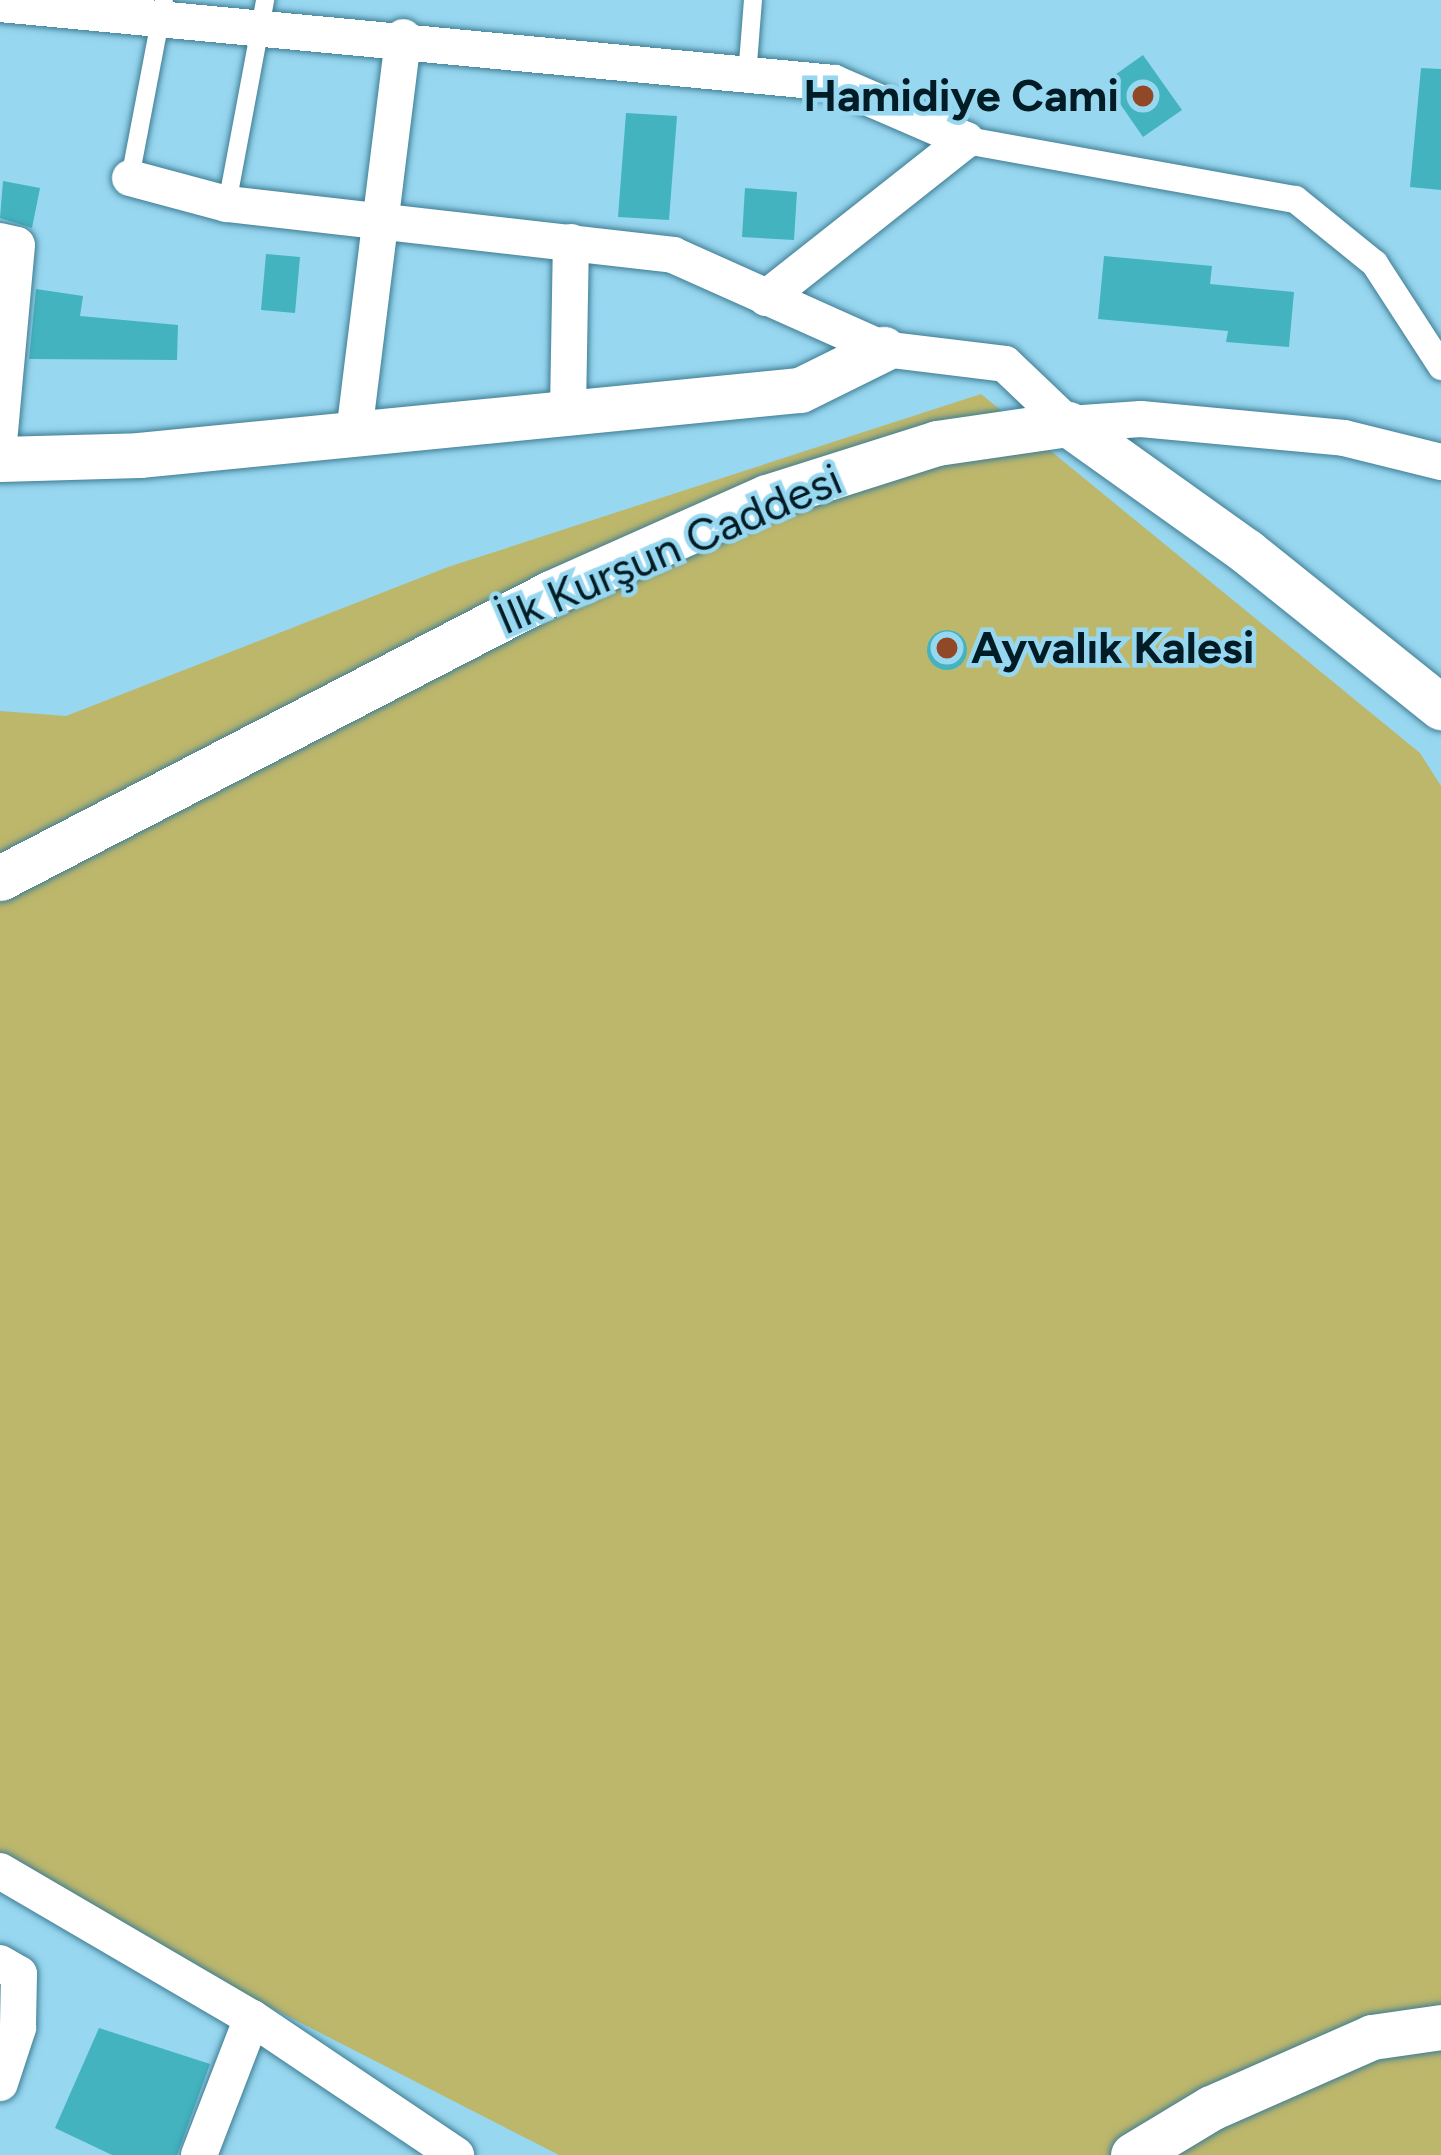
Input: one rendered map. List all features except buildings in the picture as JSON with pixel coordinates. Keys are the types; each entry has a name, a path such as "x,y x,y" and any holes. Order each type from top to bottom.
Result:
{"street":[{"path":"0,4 263,11 403,37 834,82 966,140 1295,199 1374,263 1441,366"},
{"path":"354,433 403,37"},
{"path":"766,298 966,140"},
{"path":"130,178 227,205 381,226 673,255 883,349 1005,364 1068,424 1246,551 1441,707"},
{"path":"0,241 16,245 0,433"},
{"path":"568,410 572,242"},
{"path":"0,459 139,455 800,390 883,349"},
{"path":"1068,424 1141,419 1344,438 1441,462"},
{"name":"İlk Kurşun Caddesi","path":"0,878 550,593 767,497 937,443 1068,424"},
{"path":"0,1871 252,2018 457,2155"},
{"path":"0,1963 20,1974 18,2028 0,2083"},
{"path":"200,2155 252,2018"},
{"path":"1133,2155 1211,2108 1372,2037 1441,2027"}],"lane":[{"path":"747,76 753,0"},
{"path":"130,178 162,10"},
{"path":"227,205 263,11"}],"shaded area":[{"path":"981,394 1420,753 1441,786 1441,2155 559,2155 0,1869 0,711 66,716 448,567"}],"place":[{"name":"Hamidiye Cami","path":"1143,96"},
{"name":"Ayvalık Kalesi","path":"947,648"}]}
